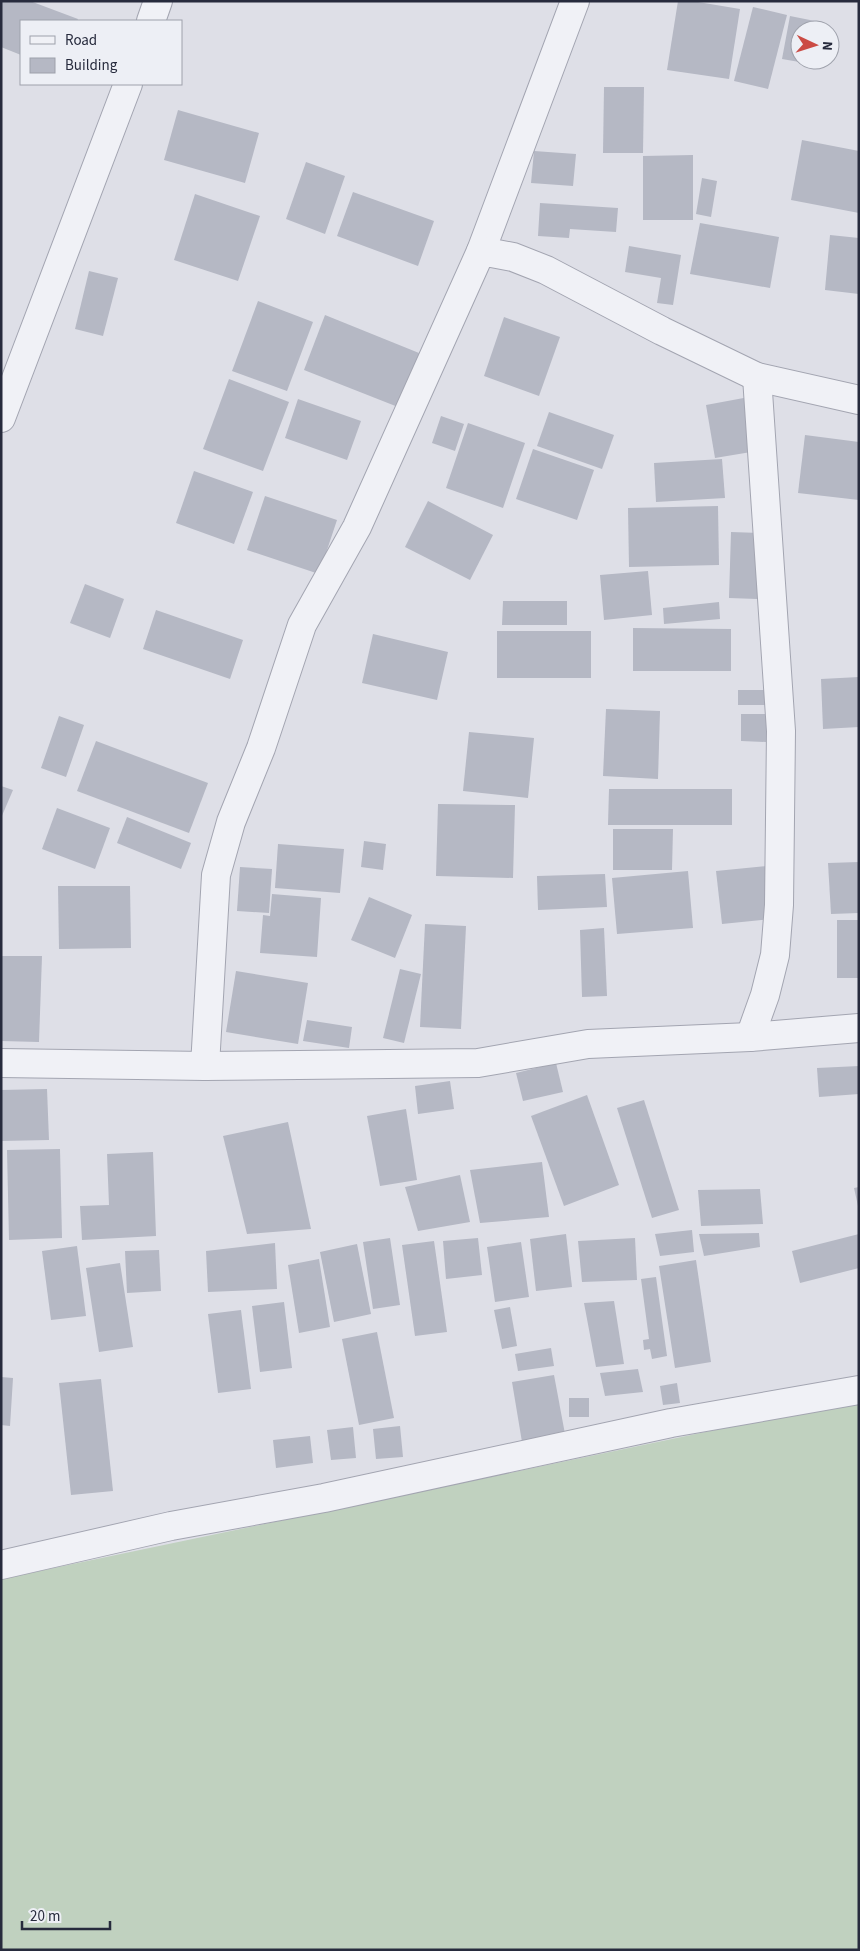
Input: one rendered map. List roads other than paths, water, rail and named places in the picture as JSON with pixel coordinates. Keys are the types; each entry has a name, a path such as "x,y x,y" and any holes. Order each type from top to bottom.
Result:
{"street":[{"path":"151,20 158,1"},
{"path":"204,1066 216,876 231,822 261,748 302,625 357,527 481,251 575,1"},
{"path":"1,418 128,85"},
{"path":"481,251 514,257 546,270 662,331 757,377 859,400"},
{"path":"750,1037 765,995 774,954 779,905 782,730 757,377"},
{"path":"1,1063 204,1066 478,1063 588,1044 750,1037 859,1028"},
{"path":"1,1565 171,1526 324,1498 671,1423 859,1390"}]}
